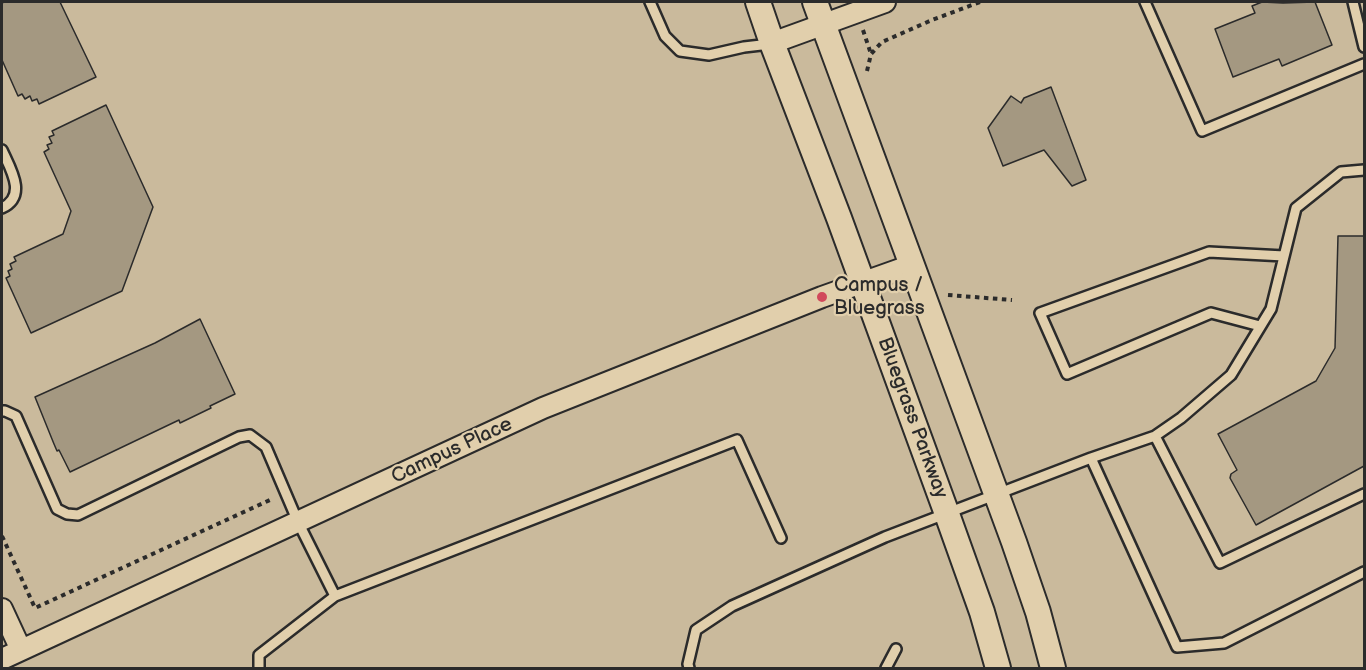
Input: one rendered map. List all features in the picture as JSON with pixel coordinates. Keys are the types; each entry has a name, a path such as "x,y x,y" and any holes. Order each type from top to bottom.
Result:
{"street":[{"name":"Bluegrass Parkway","path":"758,2 947,514 982,612 998,669"},
{"path":"815,2 997,495 1038,612 1053,669"},
{"path":"772,43 885,2"},
{"name":"Campus Place","path":"2,659 543,408 863,282 912,265"},
{"path":"2,609 21,650"}],"lane":[{"path":"650,2 665,36 680,51 709,55 772,43"},
{"path":"1146,2 1202,131 1365,64"},
{"path":"1353,2 1365,47"},
{"path":"2,150 15,179 16,192 12,200 2,208"},
{"path":"689,669 688,664 696,630 732,606 885,537 1091,458 1155,436 1180,418 1231,375 1271,309 1296,208 1341,172 1365,170"},
{"path":"1260,326 1211,313 1067,374 1040,313 1209,252 1284,256"},
{"path":"2,411 16,416 57,509 67,514 78,515 239,437 250,435 266,447 298,522 335,596"},
{"path":"1155,436 1220,563 1365,494"},
{"path":"259,669 259,655 335,596 737,440 781,538"},
{"path":"1091,458 1177,646 1224,643 1365,573"},
{"path":"886,669 896,650"}],"path":[{"path":"868,78 867,69 871,54 882,42 980,2"},
{"path":"945,290 949,296 1012,300"},
{"path":"2,536 35,608 287,492"}],"shaded area":[{"path":"2,2 1364,2 1364,668 2,668"}],"building":[{"path":"60,2 96,77 39,104 37,99 32,101 30,96 25,99 22,94 18,96 2,60 2,3"},
{"path":"1262,2 1315,2 1332,45 1282,66 1279,59 1233,77 1215,29 1255,13 1252,6"},
{"path":"1051,87 1086,180 1072,186 1044,150 1003,166 988,128 1011,96 1021,103 1024,98"},
{"path":"106,105 153,207 122,291 31,333 6,278 10,276 8,271 12,269 10,264 16,261 14,257 63,234 71,211 44,152 49,149 47,145 52,143 49,137 54,135 52,131"},
{"path":"1338,236 1364,236 1364,466 1256,525 1230,478 1231,474 1237,470 1218,434 1316,381 1335,348"},
{"path":"200,319 235,394 180,423 179,420 70,472 59,450 57,451 35,397 155,343"}],"place":[{"name":"Campus / Bluegrass","path":"822,297"}]}
